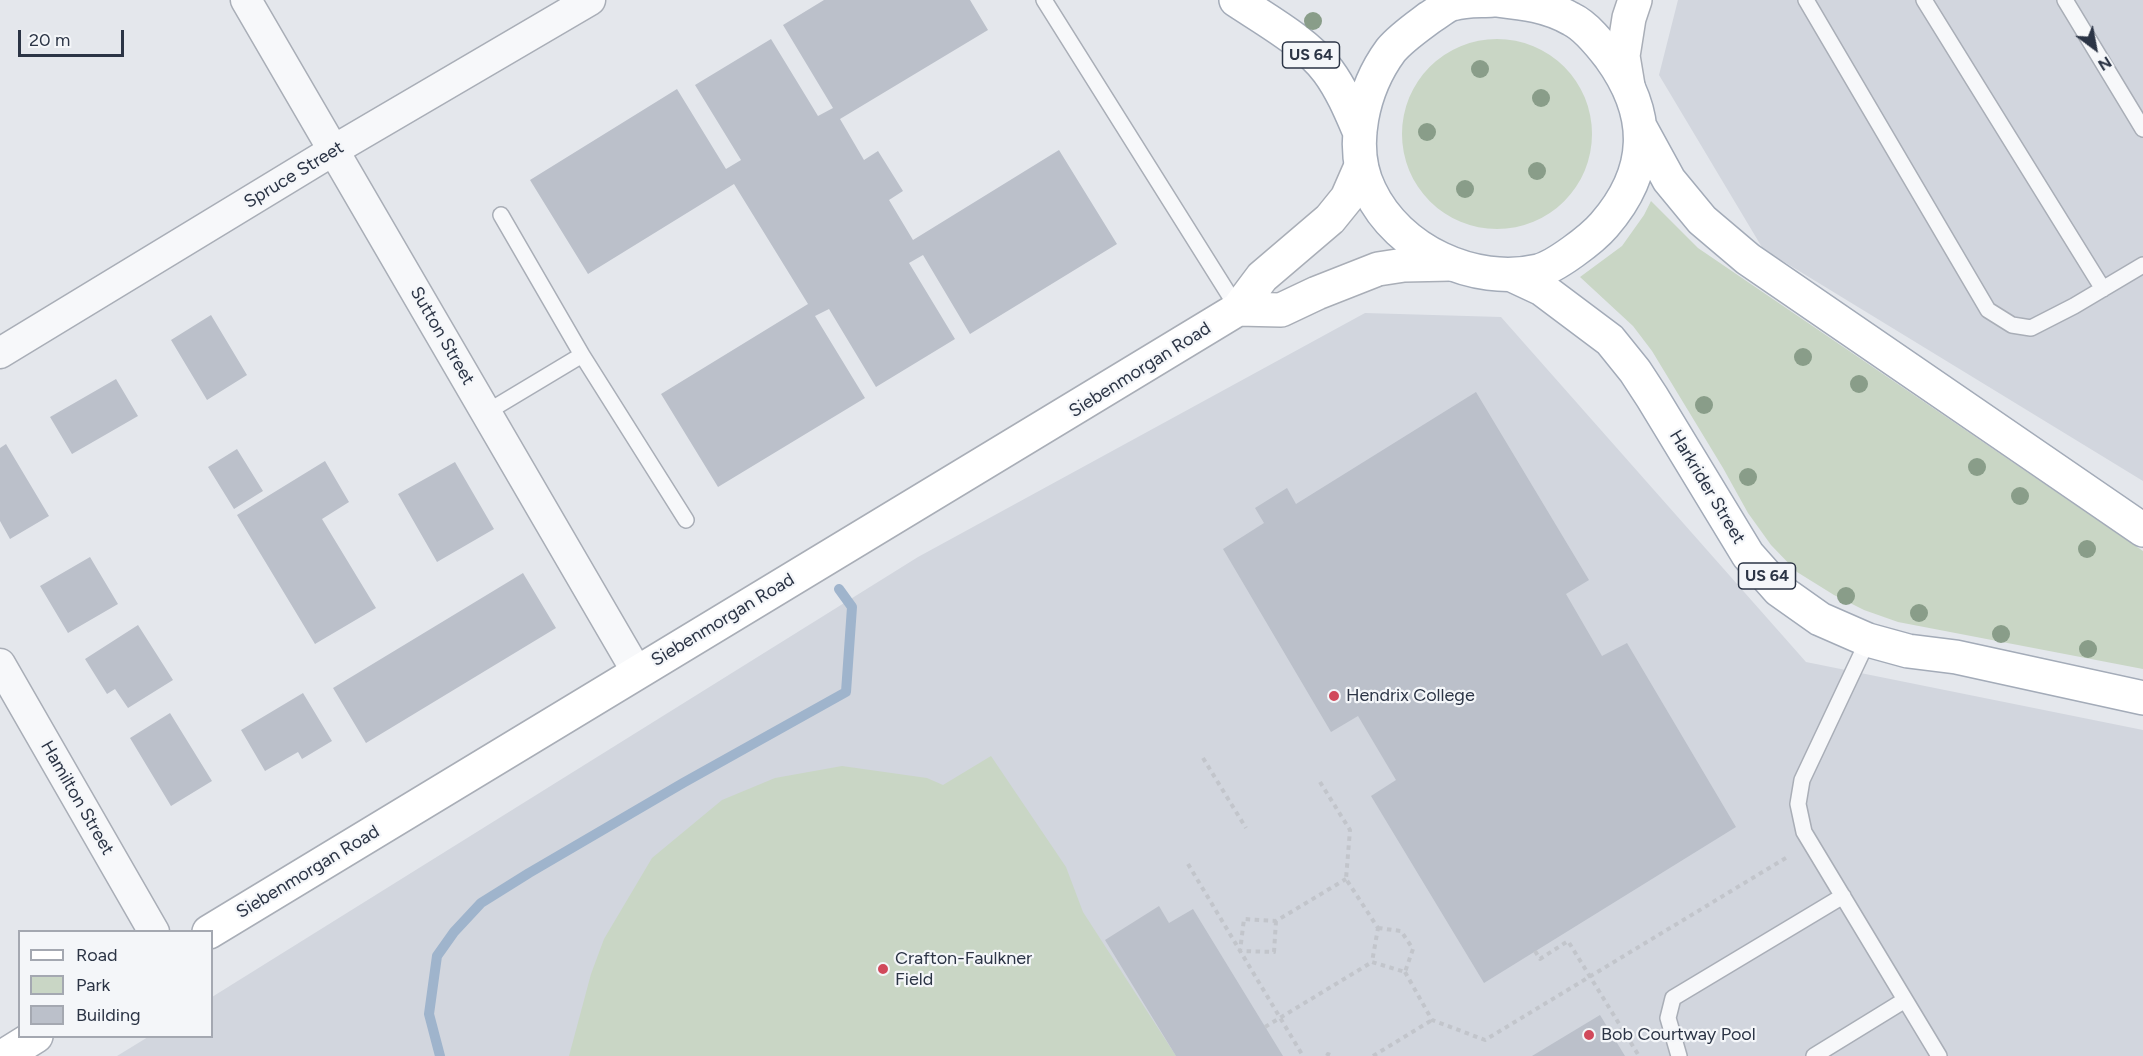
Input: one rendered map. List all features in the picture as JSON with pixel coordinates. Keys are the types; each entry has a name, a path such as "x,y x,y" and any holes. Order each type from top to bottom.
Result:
{"main road":[{"name":"US 64","path":"1236,0 1299,43 1328,70 1345,98 1360,133"},
{"path":"1451,264 1417,246 1386,217 1370,192 1361,166 1360,133 1366,102 1375,76 1393,49 1442,2 1493,0"},
{"path":"1498,0 1536,4 1573,19 1602,46 1628,86 1641,127 1669,180 1702,220 1748,259 2143,530"},
{"path":"1628,86 1623,56 1629,18 1635,0"},
{"path":"1238,309 1281,310 1377,269 1404,265 1451,264 1512,275 1540,271 1569,254 1597,233 1618,209 1629,190 1638,165 1641,127"},
{"name":"Siebenmorgan Road","path":"212,930 1238,309 1262,277 1330,219 1347,198 1361,166"},
{"name":"Harkrider Street","path":"1512,275 1542,289 1610,340 1646,388 1748,555 1779,590 1820,619 1868,640 1908,651 1956,657 2143,698"},
{"path":"4,1056 33,1038"}],"street":[{"name":"Sutton Street","path":"246,0 637,672"},
{"name":"Spruce Street","path":"0,353 334,150 590,0"},
{"name":"Hamilton Street","path":"2,673 153,930"}],"lane":[{"path":"1044,0 1238,309"},
{"path":"1806,0 1989,310 2012,325 2031,328 2143,265"},
{"path":"1924,0 2103,289"},
{"path":"2066,0 2143,129"},
{"path":"501,215 582,355 686,520"},
{"path":"487,412 582,355"},
{"path":"1868,640 1802,780 1798,804 1804,832 1939,1056"},
{"path":"1678,1056 1668,1018 1673,998 1843,897"},
{"path":"1814,1056 1905,1000"}],"path":[{"path":"1203,758 1246,828"},
{"path":"1320,782 1350,830 1346,879 1377,928 1372,962"},
{"path":"1265,1027 1372,962 1405,972 1432,1020 1485,1040 1792,854"},
{"path":"1188,864 1303,1056"},
{"path":"1240,951 1244,919 1276,921 1346,879"},
{"path":"1240,951 1274,952 1276,921"},
{"path":"1377,928 1401,930 1413,948 1405,972"},
{"path":"1535,951 1540,959 1568,941 1639,1056"},
{"path":"1373,1056 1432,1020"},
{"path":"1327,1056 1328,1054 1333,1056"}],"shaded area":[{"path":"1678,0 2143,0 2143,481 1763,249 1659,75"},
{"name":"Hendrix College","path":"1365,313 1501,317 1806,662 2143,730 2143,1056 117,1056 146,1038 213,1038 213,996 918,557"}],"green space":[{"path":"1497,39 1515,41 1533,47 1550,55 1564,67 1576,81 1584,98 1590,116 1592,134 1590,152 1584,170 1576,187 1564,201 1550,213 1533,221 1515,227 1497,229 1479,227 1461,221 1444,213 1430,201 1418,187 1410,170 1404,152 1402,134 1404,116 1410,98 1418,81 1430,67 1444,55 1461,47 1479,41"},
{"path":"1651,201 1698,248 2143,551 2143,669 1898,622 1864,610 1797,572 1771,545 1748,513 1652,351 1633,326 1580,277 1622,246"},
{"path":"991,756 1066,867 1083,912 1176,1056 569,1056 591,974 604,939 652,858 722,800 775,778 842,766 927,778 943,785"}],"building":[{"path":"824,0 970,0 988,30 840,119 864,160 878,151 903,191 889,200 913,240 1059,150 1117,244 970,334 923,255 909,263 955,339 876,387 829,309 815,316 865,398 718,487 661,394 808,304 734,184 588,274 530,180 677,89 726,169 741,160 695,85 771,39 818,116 833,108 783,25"},
{"path":"211,315 247,375 207,400 171,340"},
{"path":"116,379 138,416 72,454 50,417"},
{"path":"1476,392 1589,580 1566,594 1602,656 1627,643 1736,827 1484,983 1371,796 1396,780 1358,716 1331,732 1223,549 1264,523 1255,508 1287,488 1296,504"},
{"path":"6,444 49,516 10,539 0,521 0,448"},
{"path":"237,449 263,491 234,509 208,467"},
{"path":"325,461 349,502 322,519 376,608 315,644 237,515"},
{"path":"455,462 494,529 437,562 398,494"},
{"path":"90,557 118,604 68,633 40,586"},
{"path":"523,573 556,628 366,743 333,688"},
{"path":"138,625 173,680 128,708 115,689 107,694 85,659"},
{"path":"303,693 332,741 302,759 298,752 265,771 241,730"},
{"path":"170,713 212,781 171,806 130,738"},
{"path":"1159,906 1169,923 1193,909 1283,1056 1176,1056 1105,940"},
{"name":"Bob Courtway Pool","path":"1600,1015 1625,1056 1532,1056"}],"waterway":[{"path":"440,1056 429,1014 437,956 454,932 481,903 683,783 846,692 852,607 839,589"}],"place":[{"name":"Hendrix College","path":"1334,696"},
{"name":"Crafton-Faulkner Field","path":"883,969"},
{"name":"Bob Courtway Pool","path":"1589,1035"}]}
